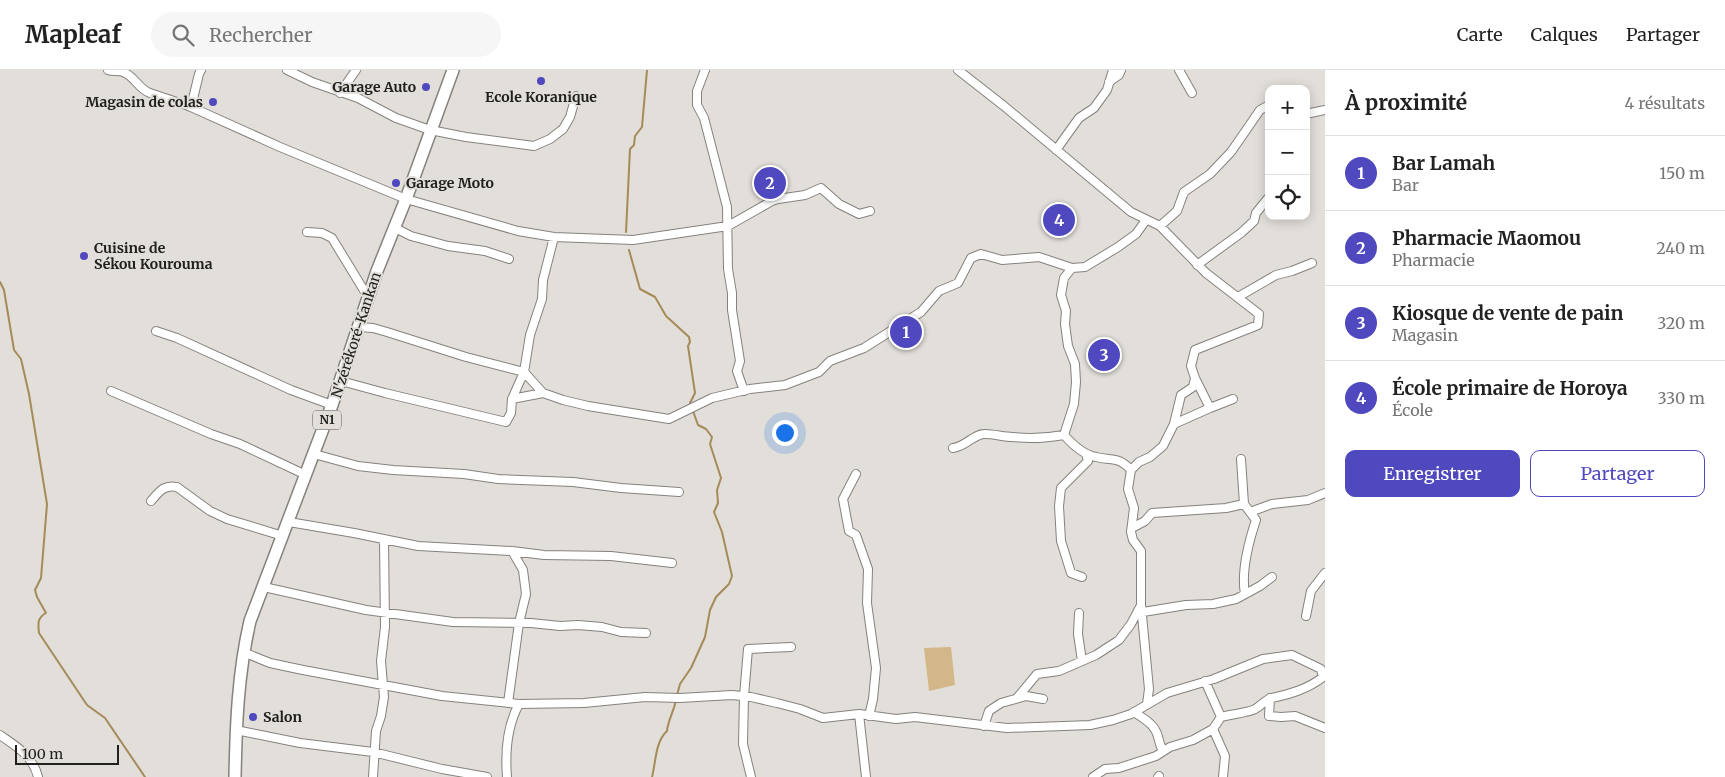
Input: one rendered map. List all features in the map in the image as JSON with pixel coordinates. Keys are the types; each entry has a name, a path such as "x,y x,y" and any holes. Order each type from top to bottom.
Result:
{"highway":[{"name":"N'zérékoré-Kankan","path":"235,777 236,730 243,652 250,621 289,522 332,405 393,227 406,199 453,70"}],"street":[{"path":"108,70 113,72 122,71 135,79 139,87 149,93 191,107 303,157 406,199 518,231 554,237 633,240 728,226 778,198 805,195 821,188 839,204 859,214 870,211"},
{"path":"191,107 201,70"},
{"path":"287,70 298,72 340,93 358,98 396,118 430,130 534,146 550,139 563,129 570,117 576,96"},
{"path":"340,93 356,70"},
{"path":"705,70 697,91 697,104 704,118 727,207 727,243 732,310 740,361 737,372 744,391"},
{"path":"958,70 1131,212 1160,226 1197,265 1259,314 1258,325 1195,350 1191,366 1210,408"},
{"path":"1056,150 1079,118 1094,108 1107,90 1113,70"},
{"path":"1109,82 1119,75 1121,70"},
{"path":"1179,70 1192,93"},
{"path":"1160,226 1177,211 1184,192 1210,174 1231,152 1260,110 1265,107"},
{"path":"1310,113 1325,110"},
{"path":"1197,265 1241,233 1254,221 1256,213 1265,202"},
{"path":"358,327 373,328 466,357 524,372 543,392 588,406 669,419 712,398 785,385 819,372 830,361 864,348 921,312 939,291 958,283 970,258 981,254 1002,260 1039,256 1072,268 1085,267 1136,234 1146,220"},
{"path":"393,227 411,236 448,246 485,251 509,259"},
{"path":"307,232 322,233 332,238 368,297"},
{"path":"340,380 385,393 506,422 511,413 512,399 524,372 530,335 542,299 543,280 554,237"},
{"path":"1238,298 1276,275 1292,272 1312,263"},
{"path":"1064,435 1074,404 1076,382 1074,364 1064,324 1066,311 1061,295 1064,278 1072,268"},
{"path":"156,331 177,338 291,390 332,405"},
{"path":"1147,704 1149,689 1142,608 1141,551 1133,540 1134,508 1128,489 1131,470 1139,462 1150,457 1163,446 1174,424 1181,395 1193,387 1195,378"},
{"path":"111,391 178,418 211,434 254,450 306,474"},
{"path":"512,399 543,392"},
{"path":"1174,424 1233,399"},
{"path":"953,448 962,447 972,438 983,434 1025,438 1047,438 1064,435"},
{"path":"1064,435 1086,454 1123,462 1131,470"},
{"path":"314,454 358,466 393,470 464,474 498,479 573,482 679,492"},
{"path":"1082,577 1071,573 1061,541 1059,506 1060,488 1088,460 1086,454"},
{"path":"1241,459 1244,504 1256,520 1246,560 1245,594"},
{"path":"856,474 843,499 849,531 856,535 868,569 867,603 876,668 874,699 869,716"},
{"path":"151,501 162,488 177,487 210,511 283,536"},
{"path":"1250,512 1272,504 1308,500 1325,493"},
{"path":"1132,528 1145,521 1152,513 1226,508 1244,504"},
{"path":"289,522 418,546 512,551 544,555 611,556 672,564"},
{"path":"373,777 376,731 381,716 384,685 381,661 385,612 384,539"},
{"path":"508,703 519,623 526,594 523,570 512,551"},
{"path":"1306,616 1311,591 1325,573"},
{"path":"1142,608 1214,604 1236,599 1272,577"},
{"path":"264,587 366,610 453,622 578,625 621,632 646,633"},
{"path":"1017,698 1037,674 1059,671 1096,654 1119,640 1142,608"},
{"path":"1079,613 1078,634 1082,661"},
{"path":"751,777 743,744 744,696 748,649 791,647"},
{"path":"243,652 270,663 384,685 442,696 508,703 584,703 645,697 744,696 800,709 823,718 860,714 896,719 915,717 1007,728 1090,725 1113,720 1134,712 1167,693 1263,659 1292,655 1321,670 1323,677 1312,685 1270,698 1254,710 1221,717 1213,729 1193,740 1170,747 1156,756 1119,768 1105,768 1093,777"},
{"path":"1205,681 1221,717"},
{"path":"984,726 989,711 1000,703 1026,696 1043,699"},
{"path":"1270,698 1269,716 1295,716 1325,728"},
{"path":"507,777 506,765 510,726 520,704"},
{"path":"1134,712 1148,720 1156,731 1160,746 1164,751"},
{"path":"860,714 866,777"},
{"path":"1213,729 1225,756 1223,777"},
{"path":"236,730 300,743 374,752 442,769 487,777"},
{"path":"0,735 23,751 34,763 38,777"}],"shaded area":[{"path":"951,647 955,685 929,691 924,648"}],"waterway":[{"path":"626,232 630,149 634,145 635,136 642,127 647,70"},
{"path":"629,250 640,289 655,297 666,316 689,337 690,342 688,346 695,393 690,403 691,406"},
{"path":"0,282 4,290 14,350 21,359 29,394 47,504 41,578 35,590 46,613 38,624 39,633 87,705 105,718 145,777"},
{"path":"677,695 680,684 691,668 705,637 710,610 716,597 729,584 732,576 722,532 714,512 718,503 717,490 721,478 710,444 712,437 706,429 698,425 693,411"},
{"path":"652,777 658,746 667,731 676,700"}],"place":[{"name":"Ecole Koranique","path":"541,81"},
{"name":"Garage Auto","path":"426,87"},
{"name":"Magasin de colas","path":"213,102"},
{"name":"Garage Moto","path":"396,183"},
{"name":"Pharmacie Maomou","path":"770,183"},
{"name":"École primaire de Horoya","path":"1059,220"},
{"name":"Cuisine de Sékou Kourouma","path":"84,256"},
{"name":"Bar Lamah","path":"906,332"},
{"name":"Kiosque de vente de pain","path":"1104,355"},
{"name":"Salon","path":"253,717"}]}
